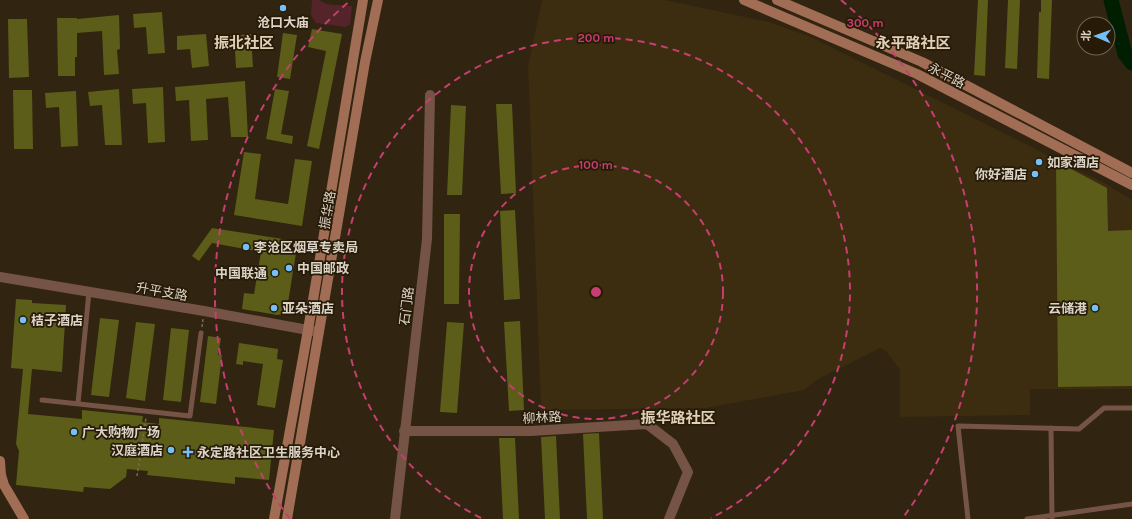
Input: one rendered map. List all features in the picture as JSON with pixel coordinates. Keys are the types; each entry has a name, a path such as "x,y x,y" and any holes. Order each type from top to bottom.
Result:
{"main road":[{"name":"振华路","path":"274,519 308,330 363,0"},
{"name":"振华路","path":"287,519 365,62 378,0"},
{"name":"永平路","path":"745,0 917,74 1132,185"},
{"name":"永平路","path":"777,0 922,62 1132,173"},
{"path":"0,461 1,476 4,485 24,519"}],"street":[{"name":"石门路","path":"395,519 427,239 430,95"},
{"name":"升平支路","path":"0,277 319,332"},
{"name":"柳林路","path":"404,431 531,431 646,424 673,444 688,472 669,519"}],"lane":[{"path":"78,403 89,292"},
{"path":"42,400 190,416 201,333"},
{"path":"968,519 958,426 1079,429 1104,408 1132,408"},
{"path":"1051,428 1051,517"},
{"path":"1027,519 1051,517 1132,504"}],"path":[{"path":"201,333 204,311"},
{"path":"137,476 146,411"}],"shaded area":[{"path":"312,0 319,0 326,4 352,6 350,24 346,27 316,23 311,15"},
{"path":"542,0 665,0 769,22 811,37 1106,184 1132,200 1132,389 1030,389 1030,415 900,417 900,370 886,351 880,348 818,379 804,390 706,408 541,410 528,66"}],"building":[{"path":"978,0 988,0 985,76 974,75"},
{"path":"1008,0 1020,0 1017,69 1005,68"},
{"path":"1041,0 1052,0 1049,79 1037,78 1039,12 1041,12"},
{"path":"162,12 165,53 148,54 146,27 134,28 133,14"},
{"path":"119,15 120,49 117,50 119,74 104,75 102,31 77,33 75,76 58,76 57,18 77,19"},
{"path":"8,19 27,19 29,77 9,78"},
{"path":"312,29 342,34 319,149 307,146 326,51 308,47"},
{"path":"283,33 297,35 290,79 277,77"},
{"path":"206,34 209,66 192,68 190,49 177,50 177,36"},
{"path":"251,34 253,67 236,68 235,49 222,50 221,37"},
{"path":"245,81 248,137 231,137 228,97 206,99 208,140 191,141 189,100 176,101 175,87"},
{"path":"163,87 165,142 148,143 146,103 133,104 132,89"},
{"path":"119,89 122,145 105,145 102,105 90,106 88,92"},
{"path":"275,89 289,91 281,134 293,136 292,144 266,139"},
{"path":"13,90 32,90 33,149 14,149"},
{"path":"76,91 78,146 61,147 59,107 46,108 45,93"},
{"path":"496,104 512,104 516,193 501,194"},
{"path":"451,105 466,106 462,195 447,195"},
{"path":"244,152 261,154 255,199 288,204 295,159 312,161 302,226 234,215"},
{"name":"云储港","path":"1056,161 1107,188 1108,231 1132,230 1132,386 1058,387"},
{"path":"515,210 520,299 504,300 500,211"},
{"path":"444,214 460,214 459,304 444,304"},
{"name":"中国联通","path":"212,228 289,240 287,251 296,253 285,314 277,315 242,309 244,293 254,294 261,252 212,243 199,261 192,256"},
{"path":"16,299 32,300 32,303 66,305 62,372 32,369 28,414 82,419 82,410 143,416 142,422 159,424 159,418 274,430 269,480 235,477 235,484 147,475 148,471 127,469 126,477 110,489 84,487 83,492 16,485 19,451 16,444 23,369 11,368"},
{"path":"100,318 119,320 109,397 91,395"},
{"path":"520,321 524,410 509,411 504,322"},
{"path":"136,322 155,324 145,401 126,398"},
{"path":"447,322 464,323 457,413 440,412"},
{"path":"171,328 189,330 181,402 163,400"},
{"path":"208,336 221,338 218,355 222,355 216,404 200,402"},
{"path":"239,343 278,349 277,359 283,360 275,408 257,405 263,364 243,361 243,365 236,364"},
{"path":"599,433 603,519 587,519 583,434"},
{"path":"556,436 560,519 545,519 541,437"},
{"path":"499,438 515,438 519,519 503,519"}],"waterway":[{"path":"1111,0 1125,54 1132,63"}],"place":[{"name":"沧口大庙","path":"283,8"},
{"name":"如家酒店","path":"1039,162"},
{"name":"你好酒店","path":"1035,174"},
{"name":"李沧区烟草专卖局","path":"246,247"},
{"name":"中国邮政","path":"289,268"},
{"name":"中国联通","path":"275,273"},
{"name":"亚朵酒店","path":"274,308"},
{"name":"云储港","path":"1095,308"},
{"name":"桔子酒店","path":"23,320"},
{"name":"广大购物广场","path":"74,432"},
{"name":"汉庭酒店","path":"171,450"},
{"name":"永定路社区卫生服务中心","path":"188,452"}],"district":[{"name":"振北社区","path":"244,43"},
{"name":"永平路社区","path":"913,43"},
{"name":"振华路社区","path":"678,418"}]}
